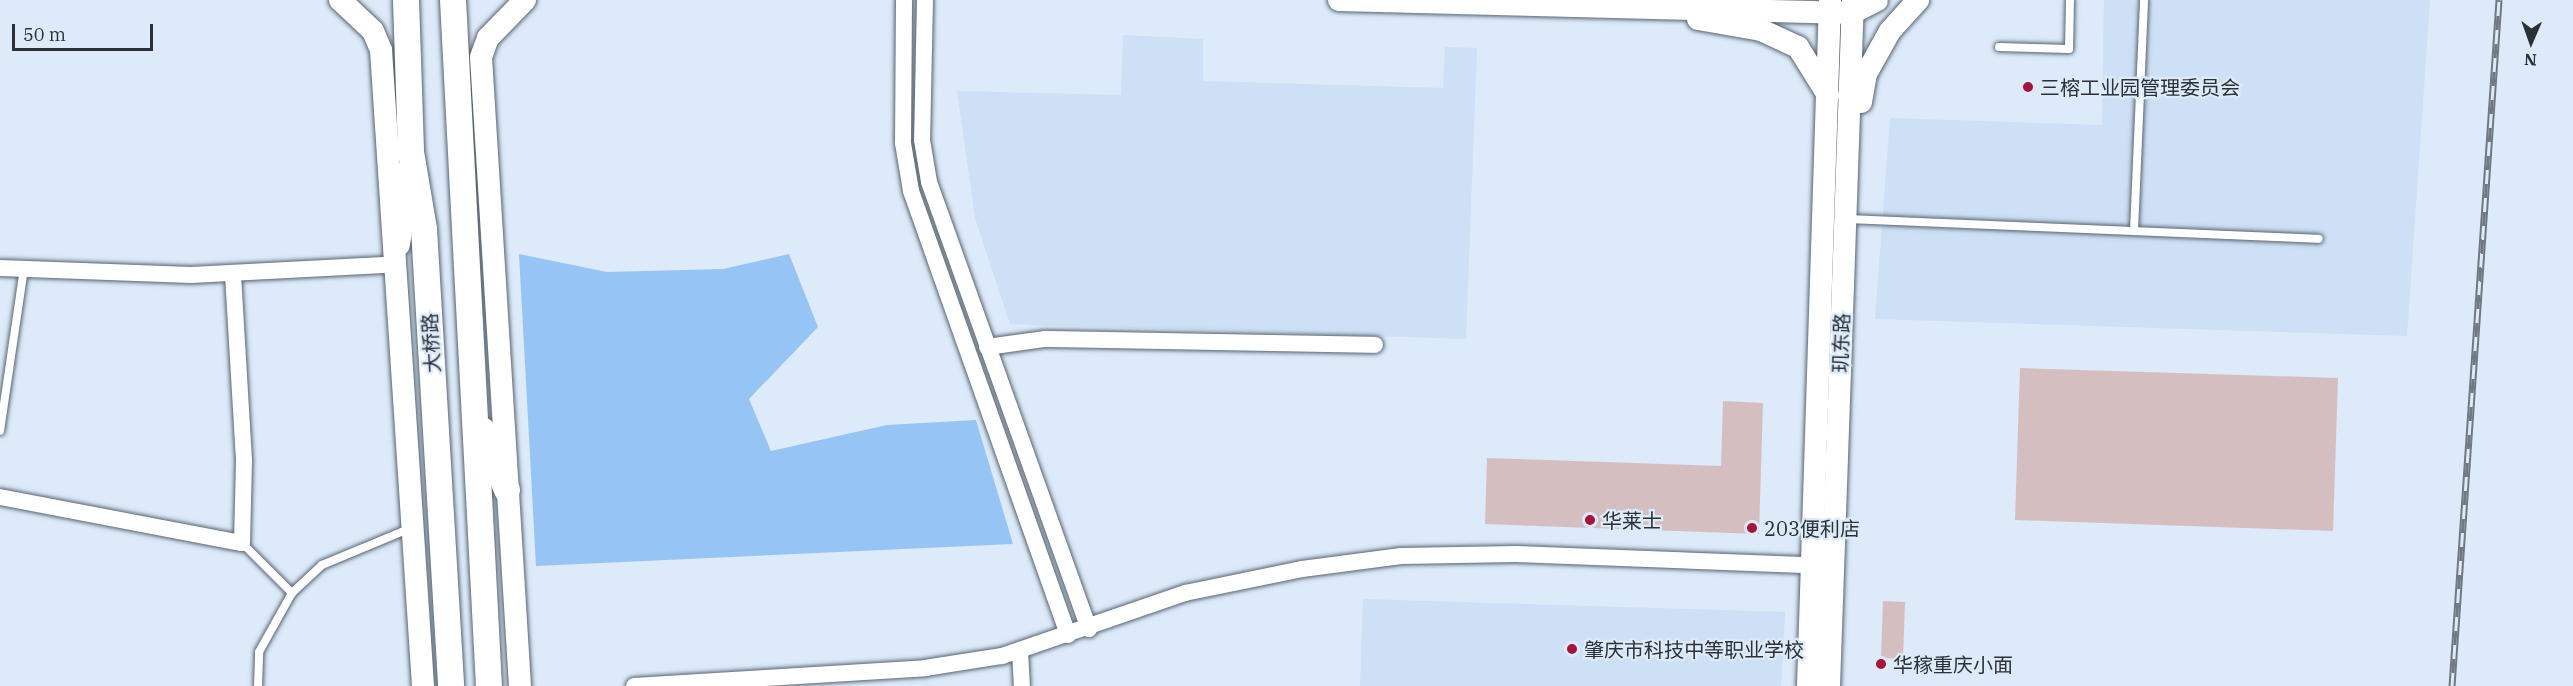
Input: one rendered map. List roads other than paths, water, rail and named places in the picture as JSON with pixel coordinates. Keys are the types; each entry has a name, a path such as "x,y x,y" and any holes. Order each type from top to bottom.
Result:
{"main road":[{"path":"340,0 373,31 381,50 397,254 423,686"},
{"name":"大桥路","path":"406,0 411,152 424,229 451,686"},
{"name":"大桥路","path":"453,0 489,686"},
{"path":"520,686 481,57 488,38 525,0"},
{"path":"1339,0 1656,8 1841,6 1877,0"},
{"path":"1848,143 1858,120 1866,74 1890,31 1918,0"},
{"name":"玑东路","path":"1829,686 1823,566 1835,218 1830,99 1841,6"},
{"name":"玑东路","path":"1835,218 1848,143 1841,6"},
{"path":"1656,8 1761,30 1798,46 1830,99"},
{"path":"397,254 411,152"},
{"path":"474,410 507,490"},
{"name":"玑东路","path":"1808,686 1823,566"}],"street":[{"path":"904,0 903,143 911,191 1068,635"},
{"path":"925,0 924,162 987,347 1089,629"},
{"path":"0,268 233,273 397,254"},
{"path":"0,497 242,543 244,460 233,273"},
{"path":"987,347 1045,339 1375,345"},
{"path":"634,686 925,668 1020,650 1089,629 1185,593 1302,569 1401,556 1516,554 1823,566"},
{"path":"1020,650 1022,686"}],"lane":[{"path":"1999,47 2069,49 2070,0"},
{"path":"2134,231 2144,0"},
{"path":"1835,218 2319,239"},
{"path":"0,430 24,269"},
{"path":"258,686 259,652 292,593 322,565 413,527"},
{"path":"242,543 292,593"}],"railway":[{"path":"2452,686 2499,0"}],"place":[{"name":"三榕工业园管理委员会","path":"2028,87"},
{"name":"华莱士","path":"1590,520"},
{"name":"203便利店","path":"1752,528"},
{"name":"肇庆市科技中等职业学校","path":"1572,649"},
{"name":"华稼重庆小面","path":"1881,664"}]}
